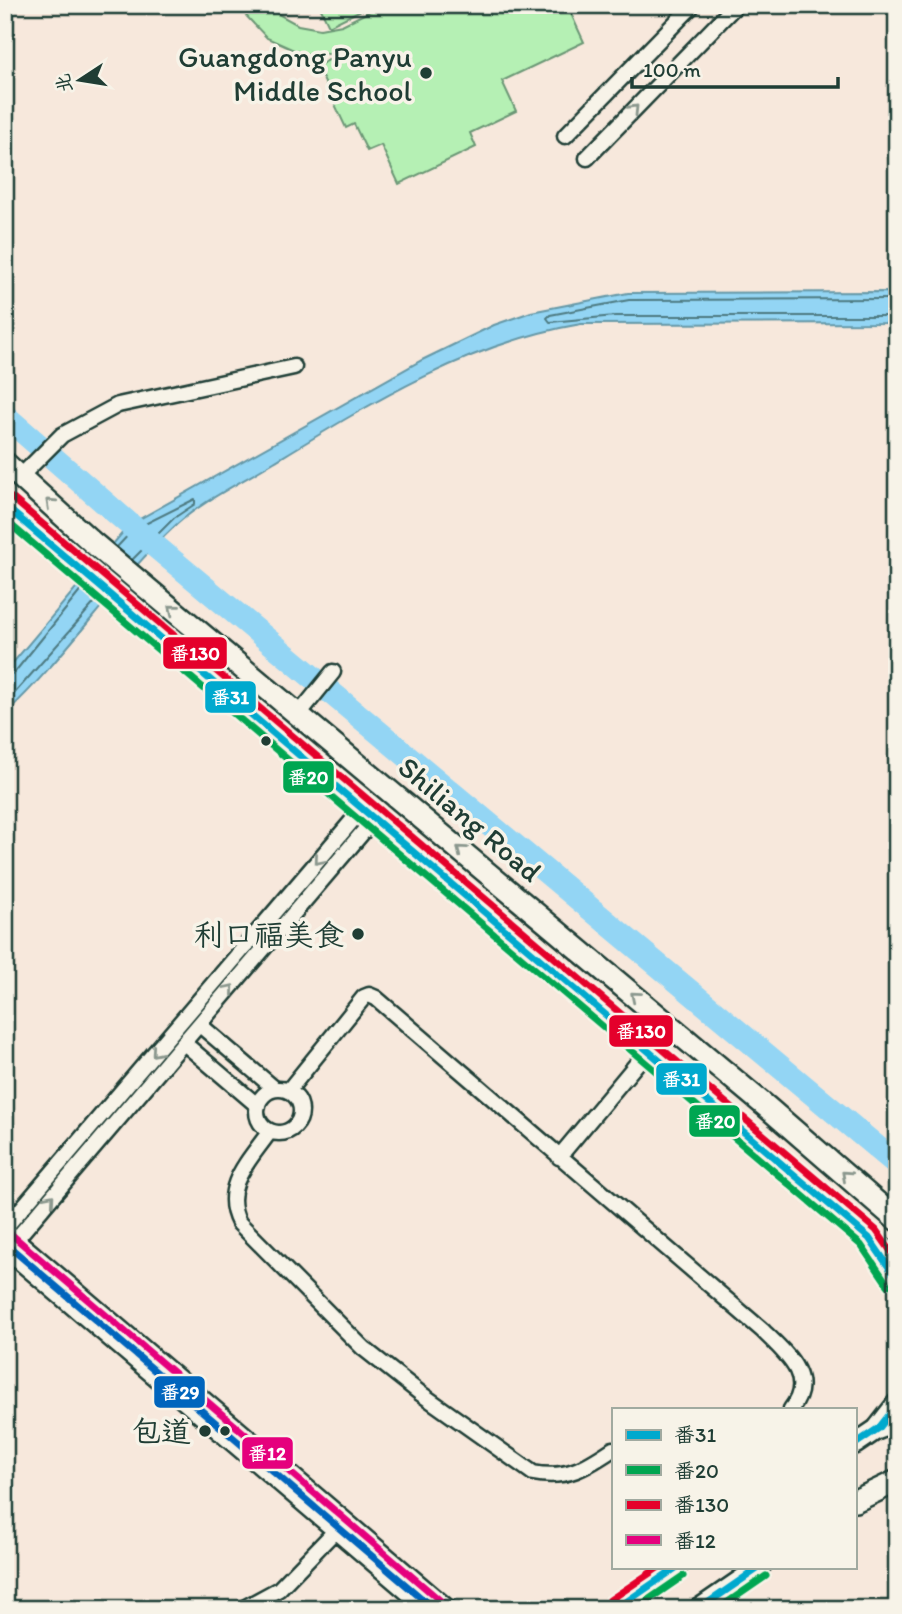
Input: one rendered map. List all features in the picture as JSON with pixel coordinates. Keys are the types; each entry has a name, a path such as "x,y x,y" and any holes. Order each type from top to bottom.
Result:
{"highway":[{"name":"Shiliang Road","path":"19,469 93,543 303,709 897,1220"},
{"name":"Shiliang Road","path":"5,506 123,609 369,813 897,1261"},
{"path":"845,1217 871,1198 897,1213"},
{"path":"869,1238 897,1279"},
{"path":"879,1428 897,1405"},
{"path":"856,1501 897,1482"}],"main road":[{"path":"856,1443 897,1416"},
{"path":"856,1500 897,1473"},
{"path":"616,1609 676,1568"},
{"path":"699,1609 759,1568"}],"street":[{"path":"565,136 693,5"},
{"path":"587,158 736,5"},
{"path":"19,469 62,435 118,405 294,367"},
{"path":"303,709 333,672"},
{"path":"9,1232 200,1025 369,813"},
{"path":"369,813 9,1232 6,1250 426,1609"},
{"path":"200,1025 281,1090 301,1108 298,1122 287,1132 270,1130 259,1119 258,1106 264,1095 281,1090 364,997 369,995 762,1330 795,1363 802,1384 798,1401 792,1408"},
{"path":"184,1043 258,1106"},
{"path":"559,1157 649,1049"},
{"path":"270,1130 239,1177 230,1205 239,1223 363,1348 419,1393 533,1474 550,1477 571,1474 612,1450"},
{"path":"9,1232 450,1609"},
{"path":"242,1609 279,1589 335,1531"}],"green space":[{"name":"Guangdong Panyu Middle School","path":"236,5 269,5 278,14 298,25 320,29 342,25 382,5 567,5 584,42 502,81 516,111 470,133 476,147 399,184 381,145 367,151 354,124 346,128 317,66 342,53 305,55 267,38"},
{"path":"319,5 371,5 329,26"}],"water":[{"path":"897,292 897,323 581,324 539,333 460,360 347,418 187,516 153,547 28,692 5,714 5,672 129,525 422,360 494,325 531,312 628,293"}],"waterway":[{"path":"5,416 143,536 897,1164"}],"transit line":[{"name":"番130","path":"12,498 876,1230 897,1260"},
{"name":"番31","path":"5,506 869,1238 897,1279"},
{"name":"番20","path":"5,520 861,1245 888,1285"},
{"name":"番12","path":"5,1229 450,1609"},
{"name":"番29","path":"5,1243 434,1609"},
{"name":"番31","path":"856,1443 879,1428 897,1405"},
{"name":"番130","path":"610,1600 658,1568"},
{"name":"番31","path":"616,1609 676,1568"},
{"name":"番31","path":"699,1609 759,1568"},
{"name":"番20","path":"635,1609 683,1576"},
{"name":"番20","path":"718,1609 766,1576"}],"place":[{"name":"Guangdong Panyu Middle School","path":"426,73"},
{"name":"利口福美食","path":"358,934"},
{"name":"包道","path":"205,1431"}]}
